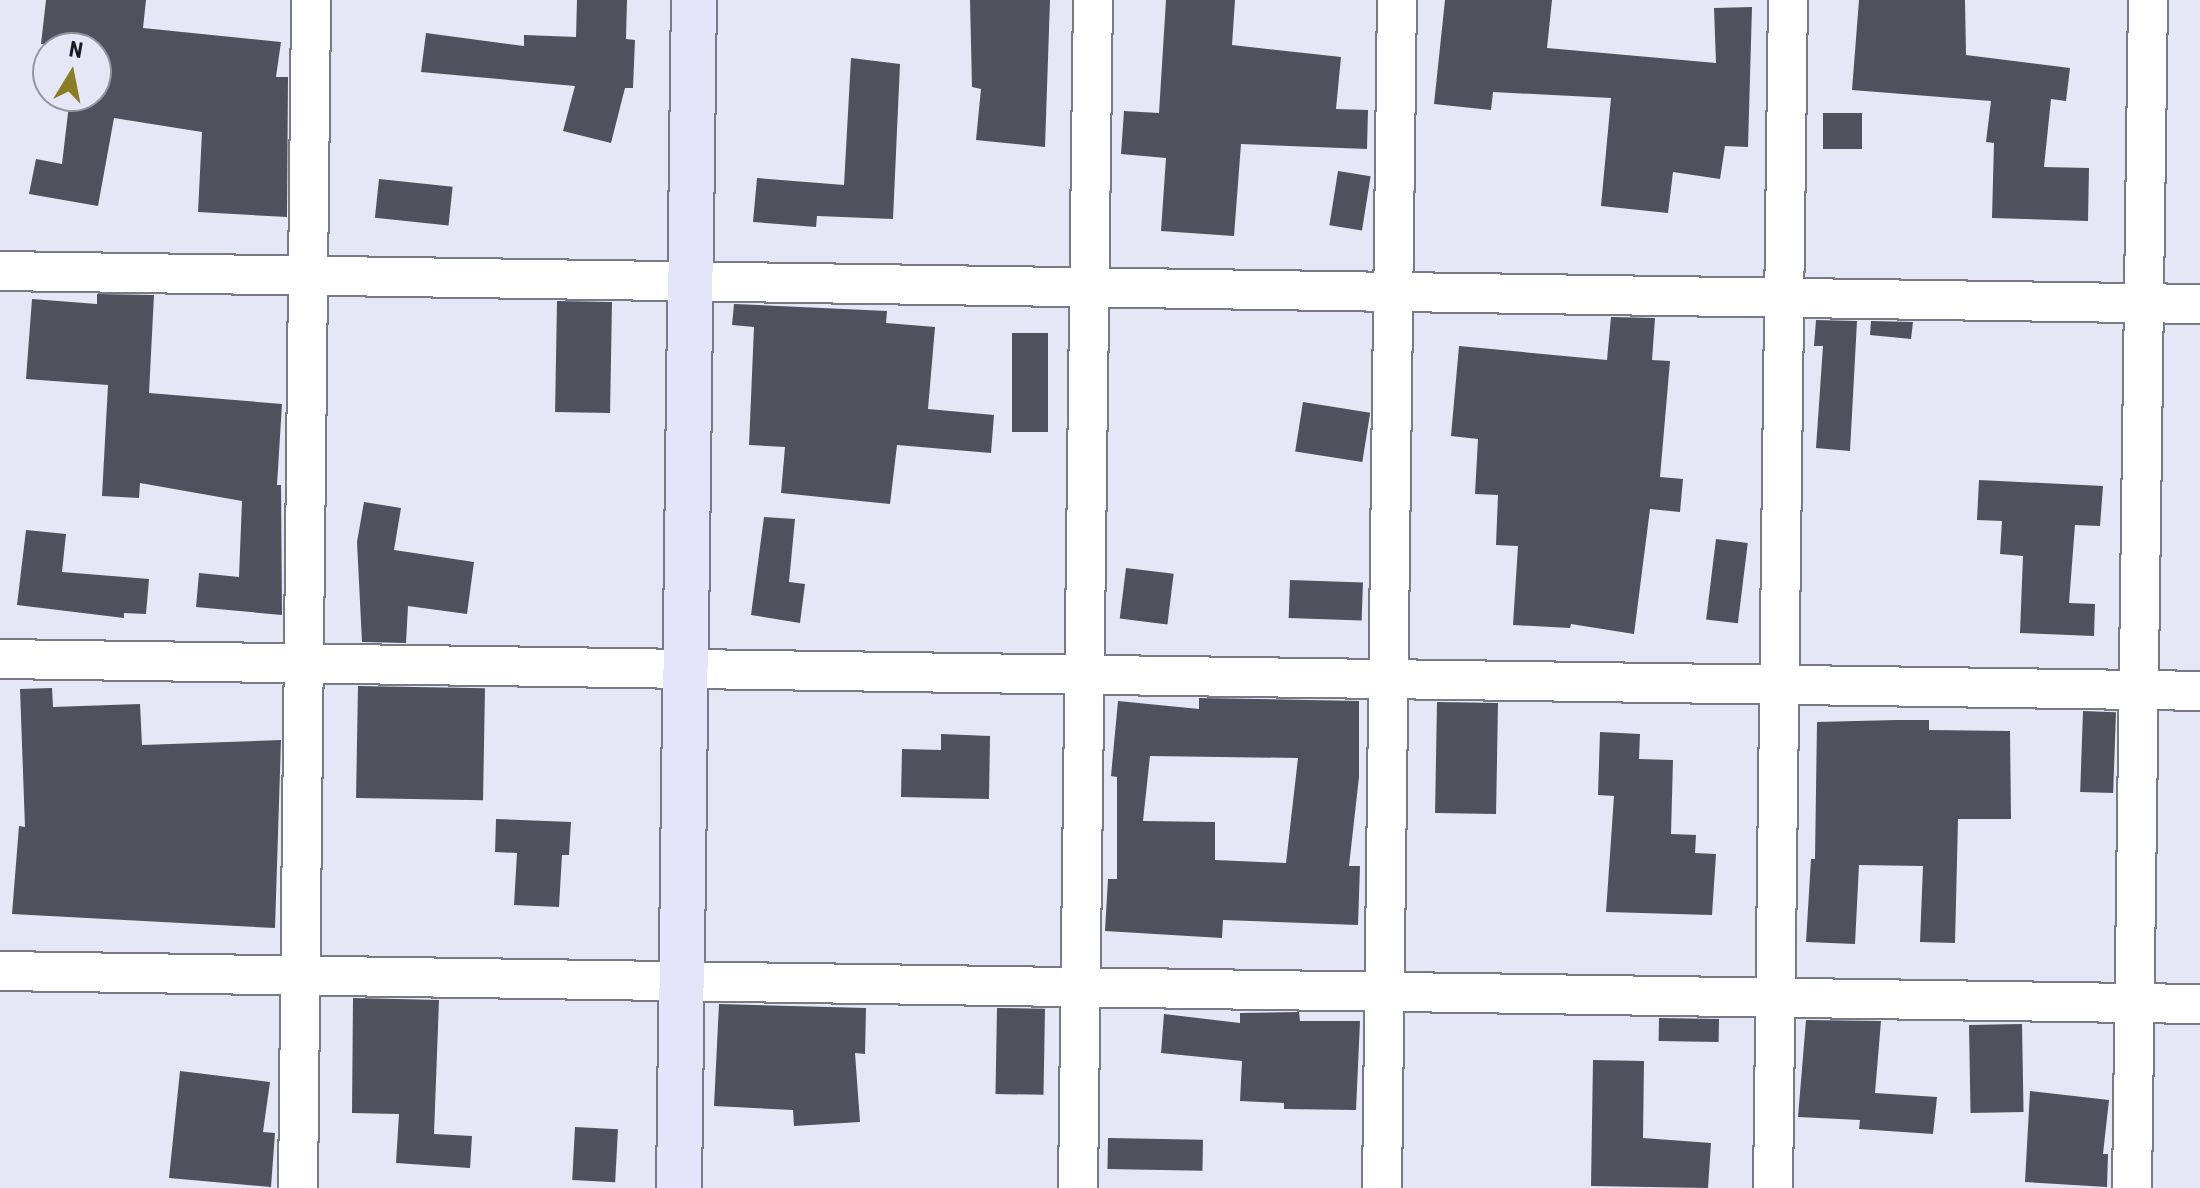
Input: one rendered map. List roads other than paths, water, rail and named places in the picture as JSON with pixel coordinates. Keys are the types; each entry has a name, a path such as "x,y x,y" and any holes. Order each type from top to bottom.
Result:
{"main road":[{"path":"679,1188 694,0"}],"street":[{"path":"298,1188 311,0"},
{"path":"1078,1188 1093,0"},
{"path":"1382,1188 1397,0"},
{"path":"1773,1188 1788,0"},
{"path":"2132,1188 2148,0"},
{"path":"0,271 2200,304"},
{"path":"0,659 2200,691"},
{"path":"0,971 2200,1004"}]}
